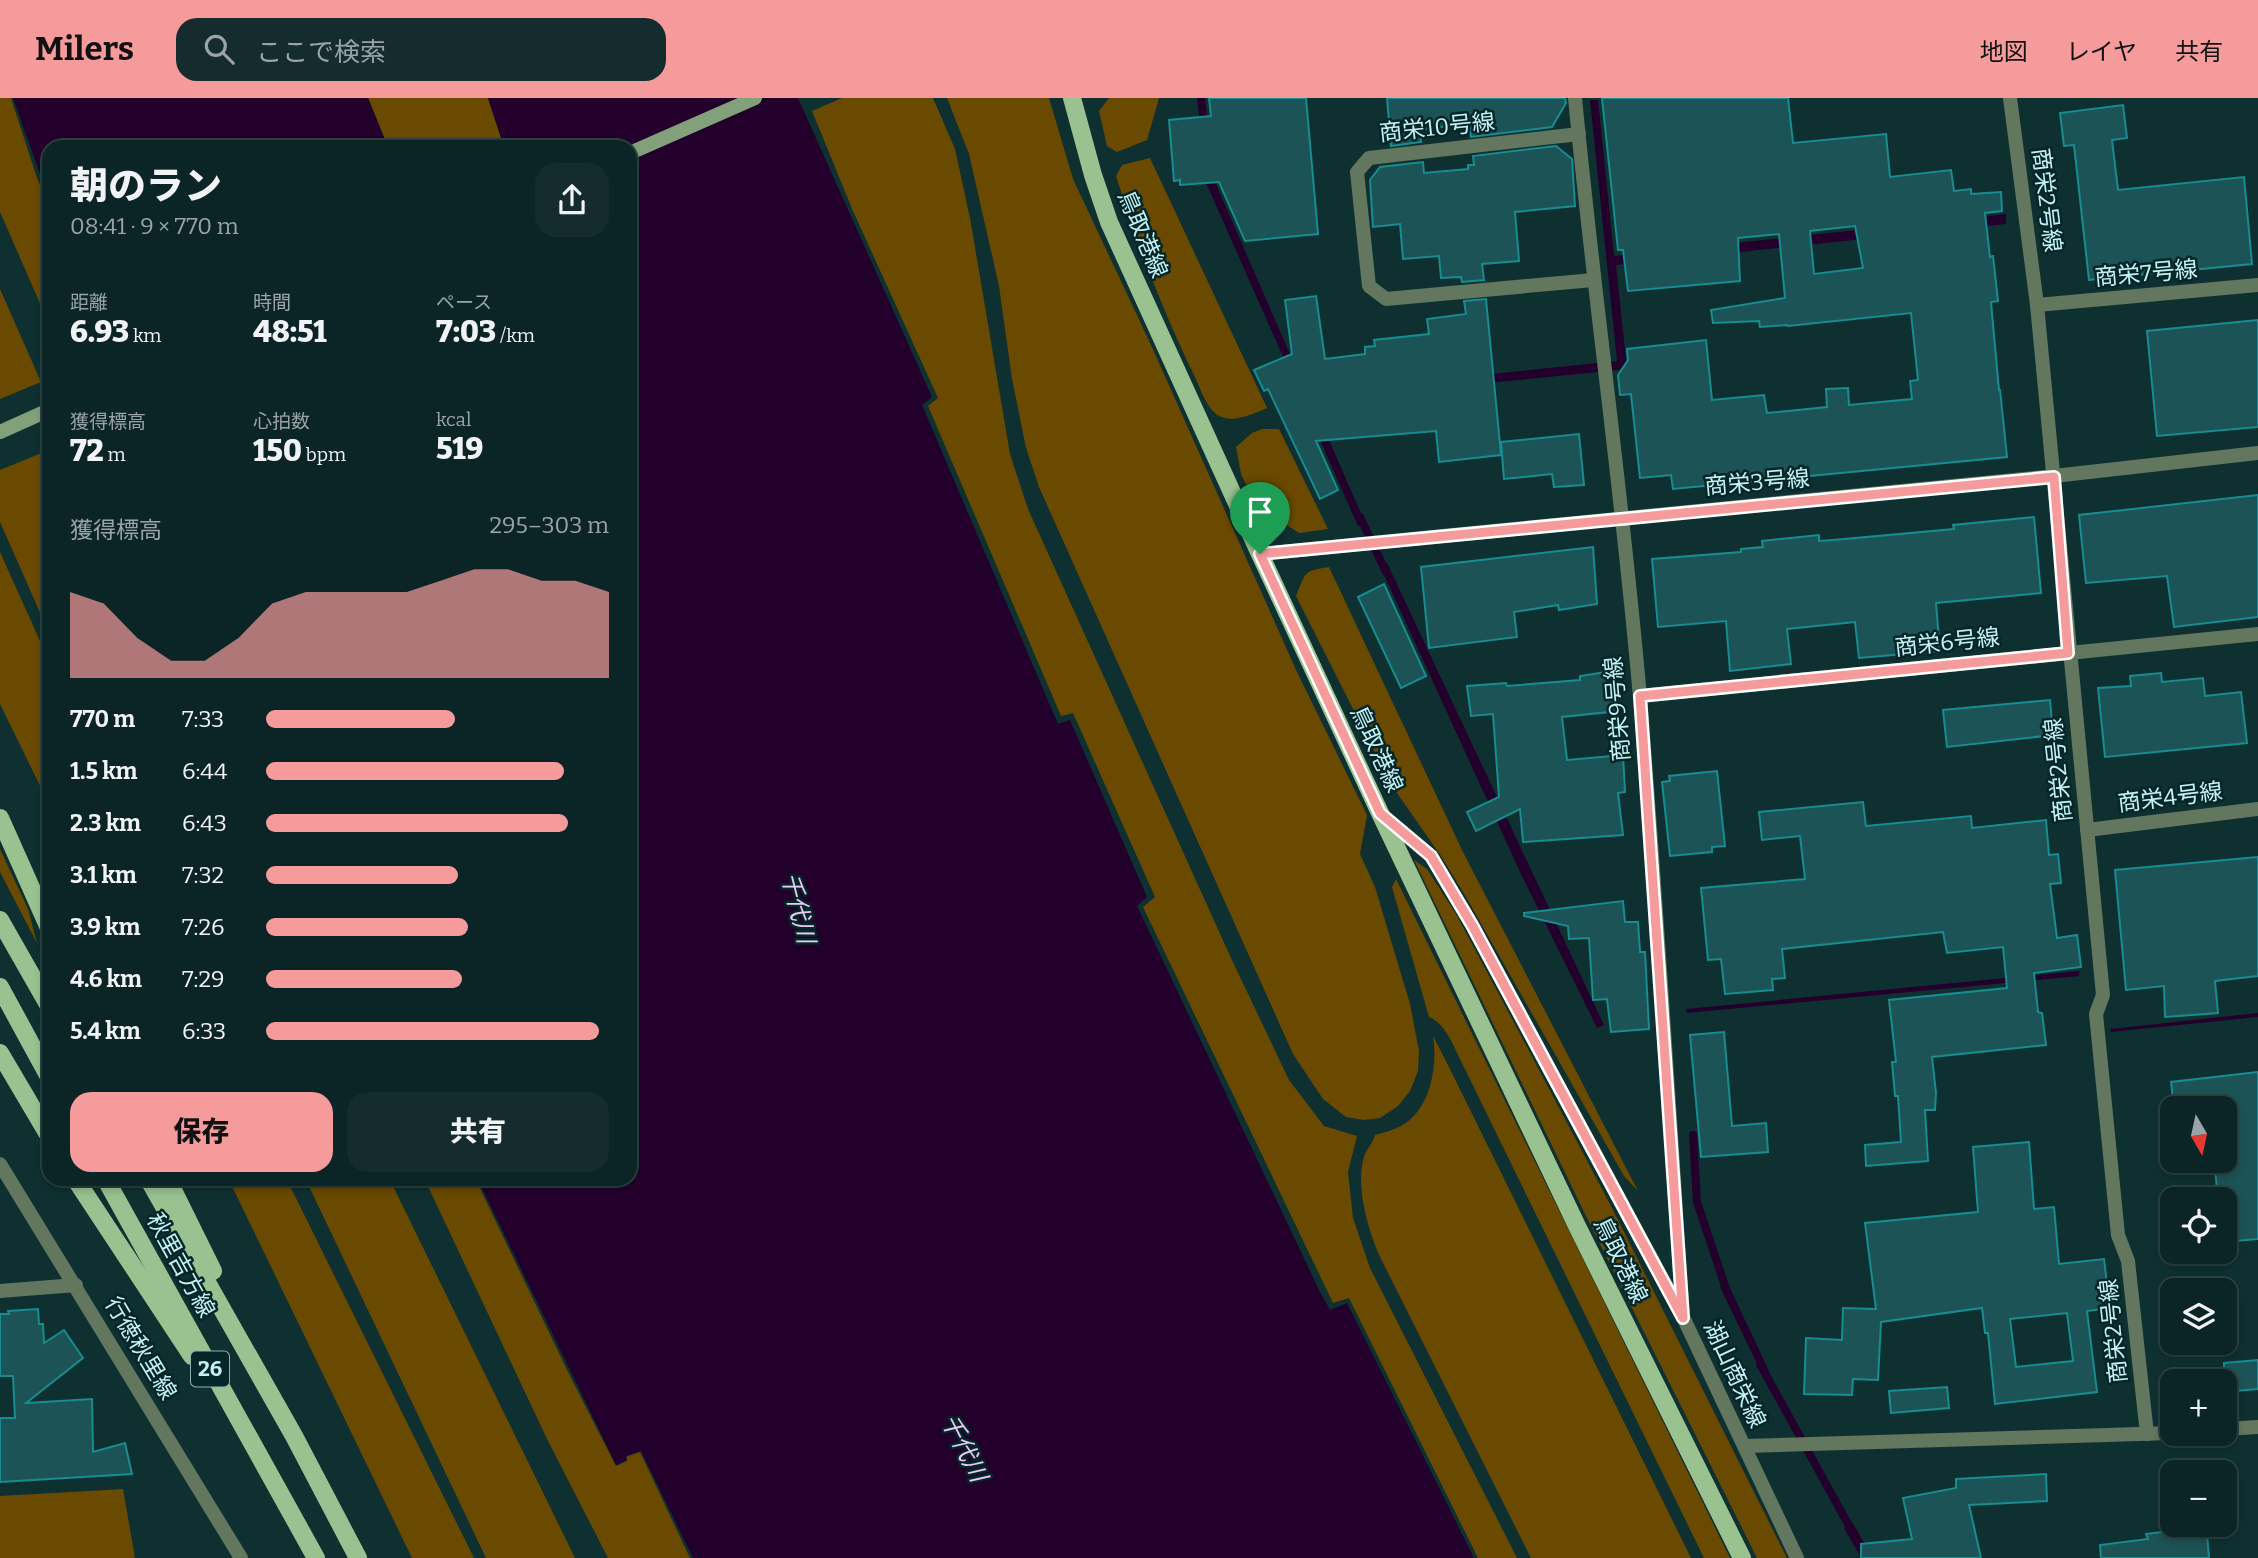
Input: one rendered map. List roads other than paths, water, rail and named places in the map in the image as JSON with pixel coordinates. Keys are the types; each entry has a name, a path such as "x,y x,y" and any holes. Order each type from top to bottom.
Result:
{"main road":[{"path":"637,150 755,98"},
{"name":"鳥取港線","path":"1072,98 1109,222 1260,554 1577,1226 1742,1558"},
{"path":"0,432 42,413"},
{"path":"0,818 42,912"},
{"path":"0,920 42,994"},
{"path":"0,987 42,1064"},
{"path":"0,1053 42,1124"},
{"path":"80,1186 258,1455"},
{"name":"秋里吉方線","path":"109,1186 316,1558"},
{"name":"秋里吉方線","path":"152,1186 294,1436 358,1558"},
{"path":"171,1186 294,1436"}],"street":[{"name":"商栄9号線","path":"1575,98 1640,696 1683,1318"},
{"name":"商栄2号線","path":"2010,98 2037,305 2068,653 2088,830 2103,995 2096,1014 2116,1221 2118,1235 2128,1261 2147,1434"},
{"name":"商栄10号線","path":"1579,134 1369,158 1357,172 1358,185 1369,286 1386,299 1593,280"},
{"name":"商栄7号線","path":"2037,305 2258,285"},
{"name":"商栄3号線","path":"1260,554 2054,477 2258,453"},
{"name":"商栄6号線","path":"1640,696 2258,634"},
{"name":"商栄4号線","path":"2088,830 2258,810"},
{"name":"湖山商栄線","path":"1380,813 1431,856 1459,902 1683,1318 1744,1446 2160,1433"},
{"name":"行徳秋里線","path":"0,1164 76,1284 241,1558"},
{"path":"0,1292 76,1284"},
{"path":"2237,1428 2258,1427"},
{"path":"1744,1446 1797,1558"}],"water":[{"path":"13,98 368,98 385,140 42,140 42,179"},
{"name":"千代川","path":"488,98 798,98 932,397 922,405 1058,724 1070,720 1147,897 1137,906 1320,1292 1330,1310 1347,1303 1474,1558 693,1558 641,1451 626,1456 627,1460 616,1465 481,1186 637,1186 637,140 502,140"},
{"path":"1197,98 1205,98 1215,182 1307,393 1617,361 1590,100 1598,100 1614,256 2006,214 2006,224 1616,265 1627,369 1312,401 1366,525 1358,526 1207,185"},
{"path":"1387,563 1604,1025 1597,1028 1520,872 1380,566"},
{"path":"2079,971 2079,976 1687,1013 1686,1009"},
{"path":"2258,1013 2258,1017 2111,1032 2110,1029"},
{"path":"1729,1286 1769,1371 1762,1374 1720,1287"},
{"path":"1852,1522 1873,1558 1861,1558 1844,1528"}],"waterway":[{"path":"1360,517 1386,572"},
{"path":"1693,1135 1697,1202 1728,1295"},
{"path":"1760,1364 1853,1533"}]}
